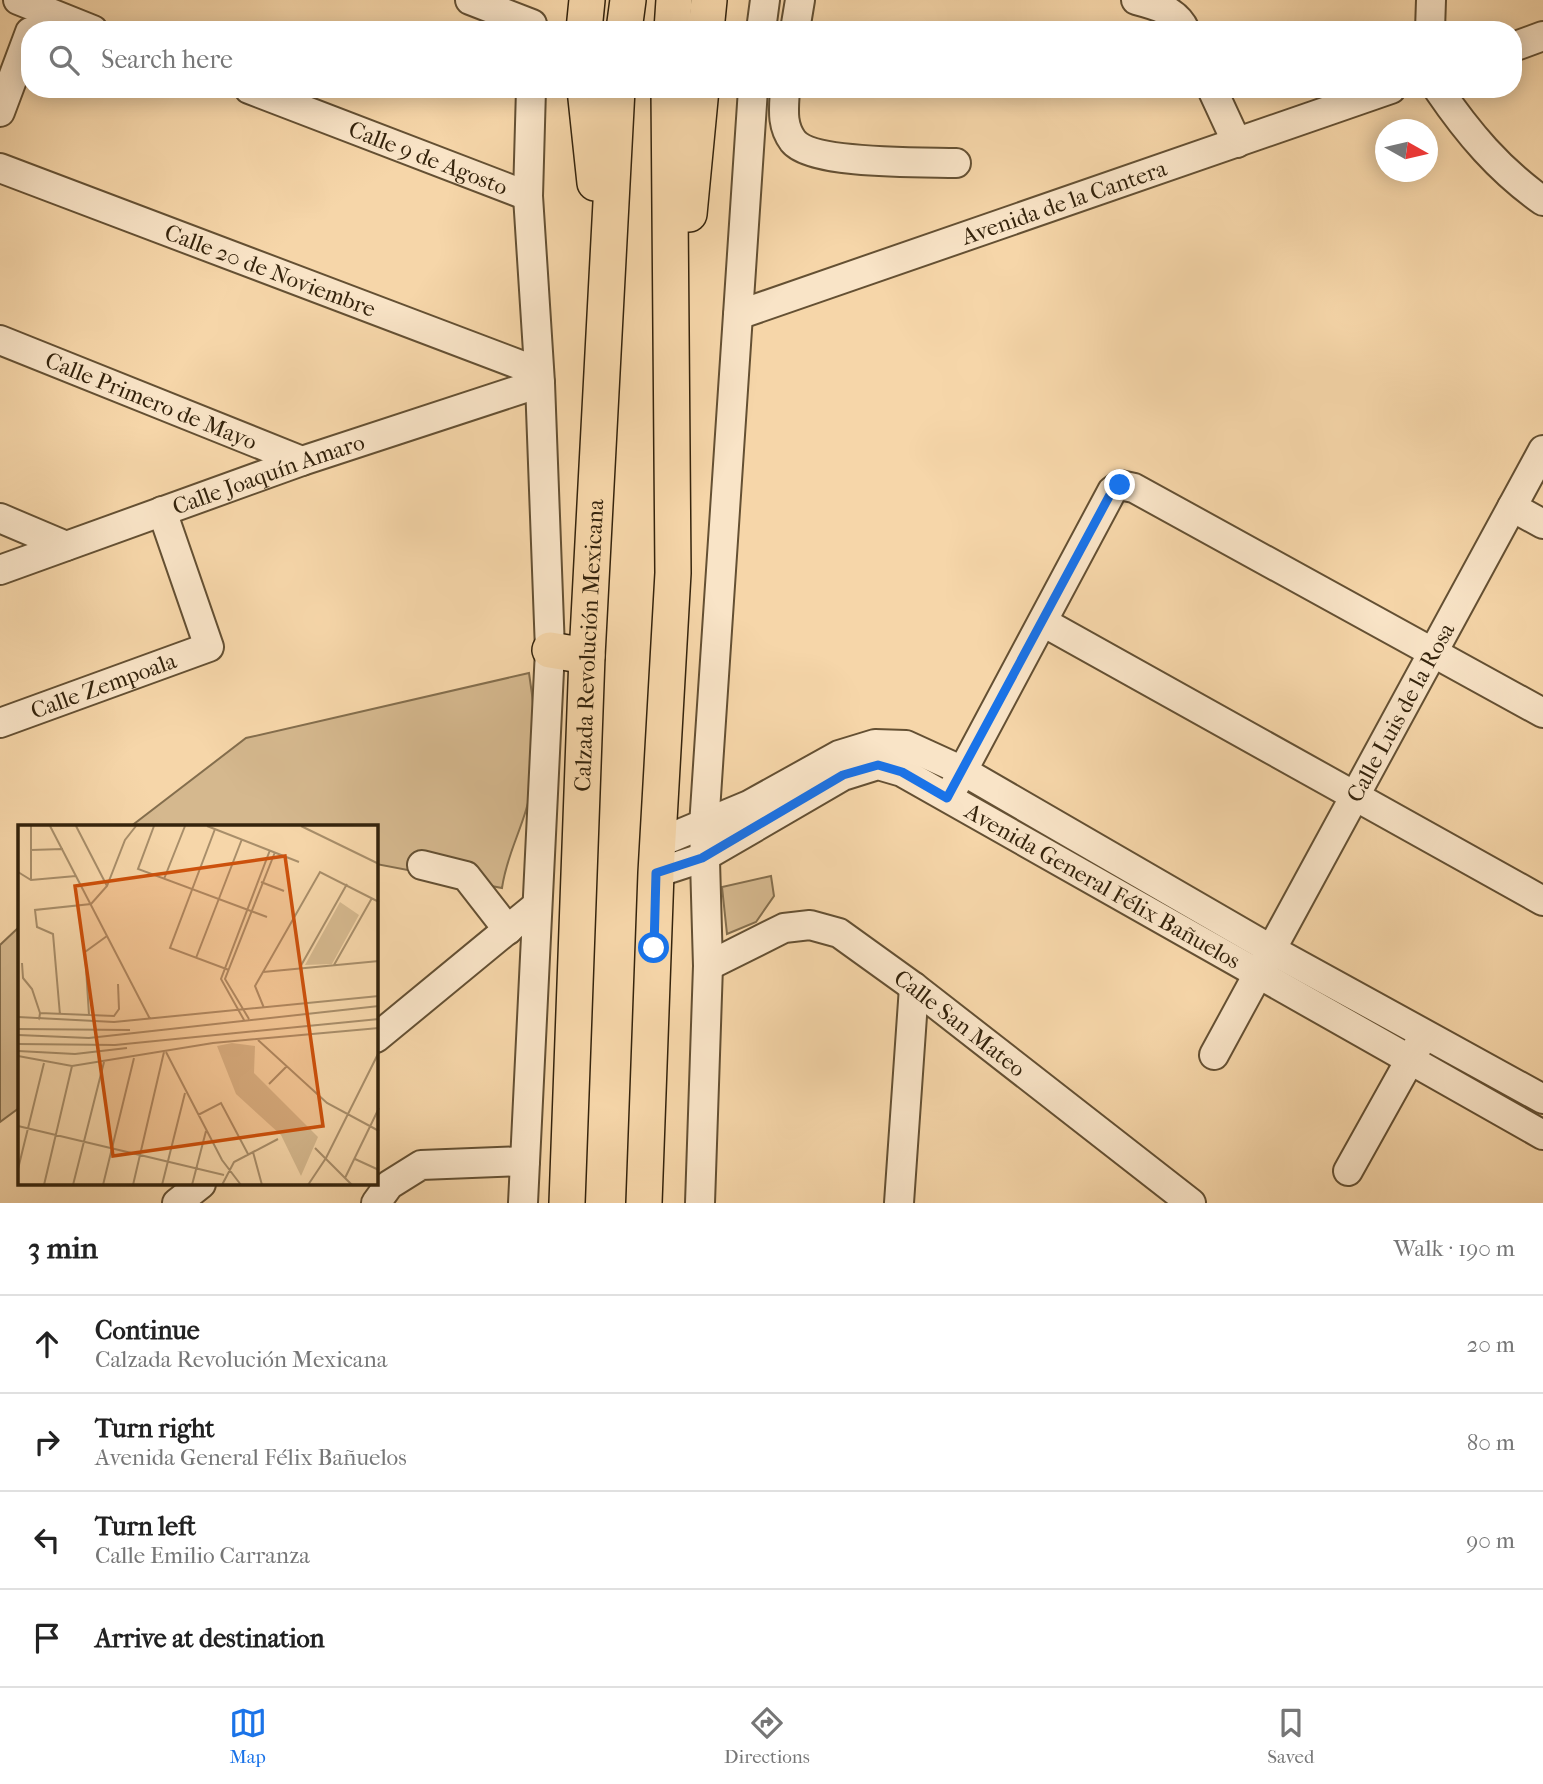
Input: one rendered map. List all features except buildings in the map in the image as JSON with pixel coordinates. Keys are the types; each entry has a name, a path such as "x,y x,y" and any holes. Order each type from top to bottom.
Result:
{"main road":[{"path":"585,21 587,0"},
{"path":"625,21 628,0"},
{"path":"673,21 674,0"},
{"path":"707,21 709,0"},
{"path":"586,98 606,257"},
{"name":"Calzada Revolución Mexicana","path":"567,1203 587,656 616,98"},
{"path":"644,1203 657,858 673,573 669,98"},
{"path":"673,346 700,98"},
{"path":"550,650 587,656"}],"street":[{"path":"470,0 532,18"},
{"path":"762,21 765,0"},
{"path":"796,21 800,0"},
{"path":"1136,0 1161,6 1181,21"},
{"path":"1430,21 1431,0"},
{"path":"32,14 59,21"},
{"path":"1522,44 1543,36"},
{"path":"0,112 21,48"},
{"name":"Calle 9 de Agosto","path":"272,98 528,196"},
{"path":"523,1203 535,907 550,650 540,377 528,196 531,98"},
{"path":"700,1203 708,966 702,858 752,98"},
{"path":"784,98 783,120 794,142 814,153 864,160 956,163"},
{"path":"1216,98 1237,143"},
{"name":"Avenida de la Cantera","path":"738,315 1365,98"},
{"path":"1444,98 1470,136 1530,179 1543,201"},
{"name":"Calle 20 de Noviembre","path":"0,168 540,377"},
{"name":"Calle Primero de Mayo","path":"0,340 302,461"},
{"name":"Calle Joaquín Amaro","path":"0,570 540,377"},
{"name":"Calle Luis de la Rosa","path":"1214,1055 1543,450"},
{"path":"947,798 1112,491 1120,485 1134,488 1543,713"},
{"path":"1512,507 1543,524"},
{"name":"Calle Zempoala","path":"0,723 209,648 162,511"},
{"path":"0,518 66,546"},
{"path":"1043,622 1543,901"},
{"name":"Avenida General Félix Bañuelos","path":"657,858 704,826 749,805 839,755 876,754 906,746 963,771 1272,950 1543,1100"},
{"name":"Avenida General Félix Bañuelos","path":"876,754 947,798 1543,1135"},
{"name":"Avenida General Félix Bañuelos","path":"657,858 702,858 876,754"},
{"path":"422,865 466,876 508,930"},
{"path":"378,1036 535,907"},
{"name":"Calle San Mateo","path":"708,966 783,928 810,925 839,933 914,987 1191,1203"},
{"path":"904,1200 914,987"},
{"path":"1349,1171 1424,1033"},
{"path":"376,1203 389,1185 421,1165 525,1161"},
{"path":"177,1203 198,1186"}],"shaded area":[{"path":"529,673 535,725 533,776 526,810 509,858 502,888 378,864 378,825 133,825 246,738"},
{"path":"771,876 774,896 756,922 727,934 722,887"},
{"path":"18,928 18,1109 0,1122 0,945"}],"route":[{"path":"654,948 656,873 702,858 843,775 878,765 902,772 947,798 1112,491 1120,485"}]}
